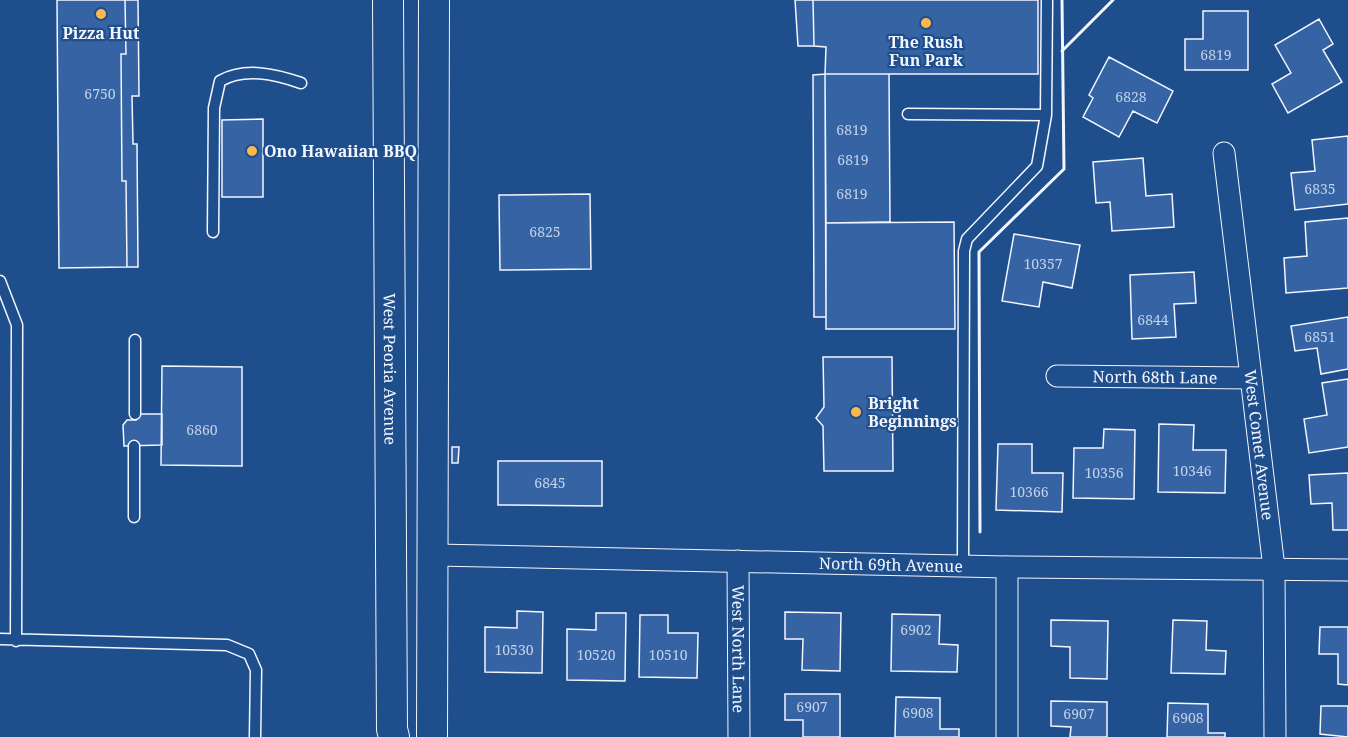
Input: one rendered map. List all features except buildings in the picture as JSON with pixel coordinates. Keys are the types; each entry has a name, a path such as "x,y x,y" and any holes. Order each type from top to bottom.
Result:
{"main road":[{"name":"West Peoria Avenue","path":"388,0 392,717 394,737"},
{"path":"432,737 435,555 434,0"},
{"path":"389,311 408,370 411,518 416,534 435,555"}],"street":[{"name":"West Comet Avenue","path":"1224,153 1274,568 1275,737"},
{"name":"North 68th Lane","path":"1057,376 1251,378"},
{"name":"North 69th Avenue","path":"435,555 1007,567 1348,570"},
{"name":"West North Lane","path":"738,561 739,737"},
{"path":"1007,567 1007,737"}],"lane":[{"path":"963,565 964,251 968,239 1037,166 1046,115 1047,0"},
{"path":"213,232 214,108 215,93 220,81 238,74 274,74 301,83"},
{"path":"908,114 1046,115"},
{"path":"0,281 17,325 16,641"},
{"path":"135,340 135,414"},
{"path":"134,446 134,517"},
{"path":"0,639 227,645 249,654 256,670 255,737"}],"wall":[{"path":"980,532 979,252 1064,169 1062,0"},
{"path":"1062,51 1113,0"}],"place":[{"name":"Pizza Hut","path":"101,14"},
{"name":"The Rush Fun Park","path":"926,23"},
{"name":"Ono Hawaiian BBQ","path":"252,151"},
{"name":"Bright Beginnings","path":"856,412"}]}
